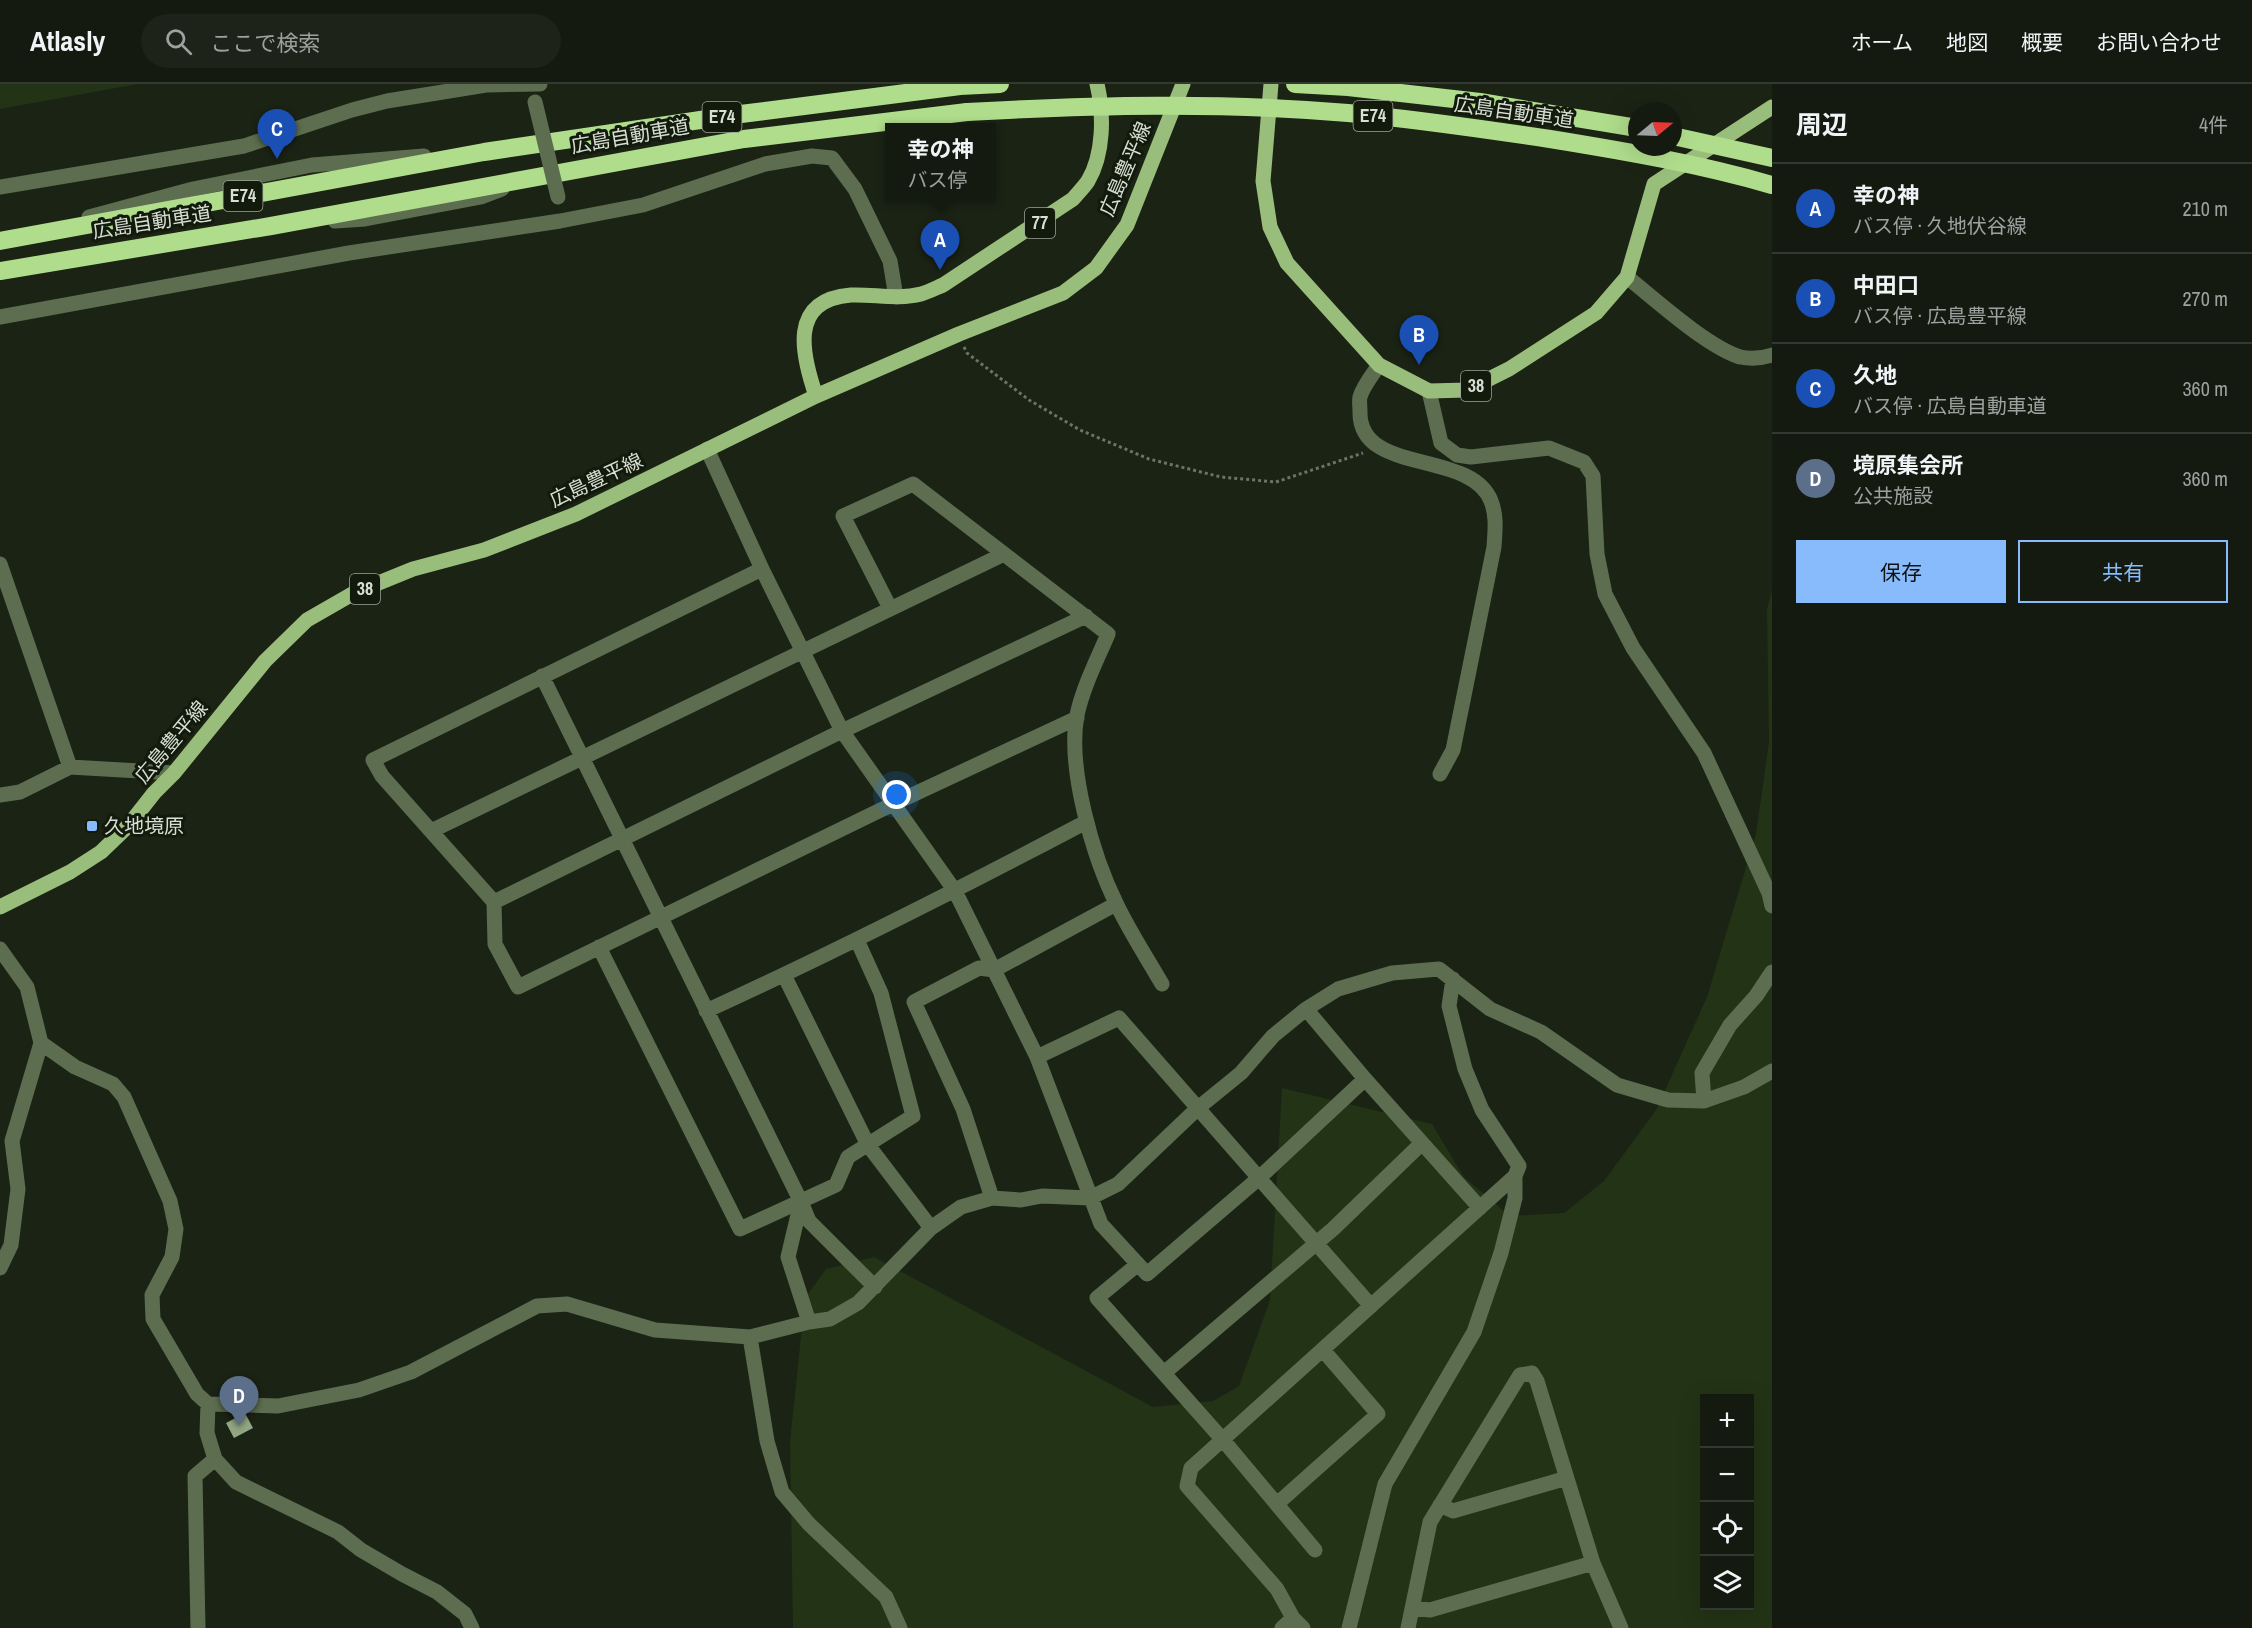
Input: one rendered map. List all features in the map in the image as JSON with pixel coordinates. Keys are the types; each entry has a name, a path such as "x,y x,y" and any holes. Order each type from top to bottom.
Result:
{"highway":[{"name":"広島自動車道","path":"1,241 484,152 741,114 960,86 1000,84"},
{"name":"広島自動車道","path":"1295,84 1348,87 1480,102 1628,127"},
{"name":"広島自動車道","path":"0,271 289,222 744,139 968,112 1099,105 1218,106 1347,113 1474,127 1621,151 1772,185"},
{"path":"1682,138 1772,158"}],"main road":[{"name":"77","path":"816,396 806,367 802,344 811,313 820,305 835,298 851,295 897,297 921,294 943,285 1073,199 1088,180 1098,155 1101,127 1097,84"},
{"name":"広島豊平線","path":"0,907 70,872 101,852 128,826 174,773 265,661 307,620 354,593 413,569 484,550 576,514 816,396 959,334 1063,293 1096,268 1127,225 1183,84"},
{"name":"38","path":"1272,84 1263,181 1270,227 1287,263 1378,365 1429,391 1467,390 1509,369 1596,313 1627,277 1654,184 1772,109"}],"street":[{"path":"534,84 535,102 558,197 560,221"},
{"path":"0,187 244,146 352,110 387,101 486,85 540,84"},
{"path":"0,316 349,253 560,221 643,205 765,164 812,156 832,158 855,189 890,261 897,297"},
{"path":"1627,277 1709,342 1741,357 1763,358 1772,355"},
{"path":"1378,365 1360,397 1359,424 1374,444 1399,456 1460,473 1479,484 1491,500 1496,521 1494,547 1454,750 1440,774"},
{"path":"1429,391 1441,443 1456,455 1471,458 1549,448 1584,462 1593,476 1597,554 1605,594 1633,648 1704,753 1769,893 1772,906"},
{"path":"707,449 762,569 842,731 956,891 1037,1057 1101,1224 1147,1274 1259,1178 1365,1079"},
{"path":"890,608 843,516 914,484 1108,634 1082,697 1077,717 1076,762 1086,822 1116,904 1162,984"},
{"path":"431,831 1004,554"},
{"path":"0,564 70,767"},
{"path":"762,569 373,760 382,776 494,902 495,944 518,987 1077,717"},
{"path":"494,902 842,731 1086,616"},
{"path":"542,676 809,1221 875,1287"},
{"path":"0,795 20,792 70,767 174,773"},
{"path":"706,1011 956,891 1086,822"},
{"path":"992,1198 963,1109 914,1002 979,968 994,970 1116,904"},
{"path":"599,947 740,1229 836,1185 849,1156 913,1116 881,993 857,940"},
{"path":"0,949 27,987 41,1043 12,1142 18,1188 11,1245 0,1269"},
{"path":"41,1043 75,1067 113,1084 124,1097 170,1201 176,1229 172,1257 152,1295 153,1319 196,1394 208,1404 278,1406 359,1390 411,1372 537,1306 567,1304 655,1330 750,1337 830,1319 858,1303 931,1228 961,1207 992,1198 1021,1200 1042,1196 1090,1198 1118,1184 1198,1108 1241,1073 1273,1036 1306,1009 1338,989 1392,973 1439,969 1490,1009 1541,1032 1617,1085 1668,1100 1704,1101 1744,1087 1772,1071"},
{"path":"1704,1101 1702,1073 1730,1025 1756,996 1772,972"},
{"path":"784,975 868,1145 931,1228"},
{"path":"1349,1628 1385,1484 1474,1332 1501,1253 1515,1198 1515,1176 1519,1166 1482,1110 1465,1069 1449,1006 1454,979"},
{"path":"1306,1009 1480,1208"},
{"path":"1037,1057 1119,1018 1371,1306"},
{"path":"1164,1373 1315,1244 1422,1143"},
{"path":"1293,1625 1277,1589 1187,1486 1191,1468 1515,1176"},
{"path":"801,1202 788,1257 810,1322"},
{"path":"1138,1264 1097,1298 1278,1503 1315,1550"},
{"path":"750,1337 767,1441 782,1492 809,1524 886,1597 900,1628"},
{"path":"1278,1503 1378,1414 1323,1350"},
{"path":"1408,1628 1430,1522 1520,1375 1532,1373 1537,1381 1593,1563 1621,1628"},
{"path":"208,1404 207,1433 215,1459 237,1482 338,1532 381,1562 437,1592 465,1614 472,1628"},
{"path":"198,1628 195,1476 215,1459"},
{"path":"1440,1505 1453,1511 1567,1478"},
{"path":"1412,1608 1431,1610 1593,1563"}],"path":[{"path":"959,334 967,353 1029,400 1080,430 1160,462 1221,477 1276,482 1361,455 1374,444"}],"green space":[{"path":"0,84 138,84 0,109"},
{"path":"1772,590 1772,1628 793,1628 790,1442 805,1298 826,1269 874,1257 1153,1407 1213,1401 1239,1386 1270,1300 1282,1088 1432,1124 1464,1177 1510,1216 1564,1213 1604,1181 1656,1110 1707,997 1756,834 1769,742 1767,609"}],"building":[{"path":"245,1413 253,1428 234,1438 226,1423"}],"place":[{"name":"久地","path":"277,159"},
{"name":"幸の神","path":"940,270"},
{"name":"中田口","path":"1419,365"},
{"name":"久地境原","path":"92,826"},
{"name":"境原集会所","path":"239,1426"}]}
